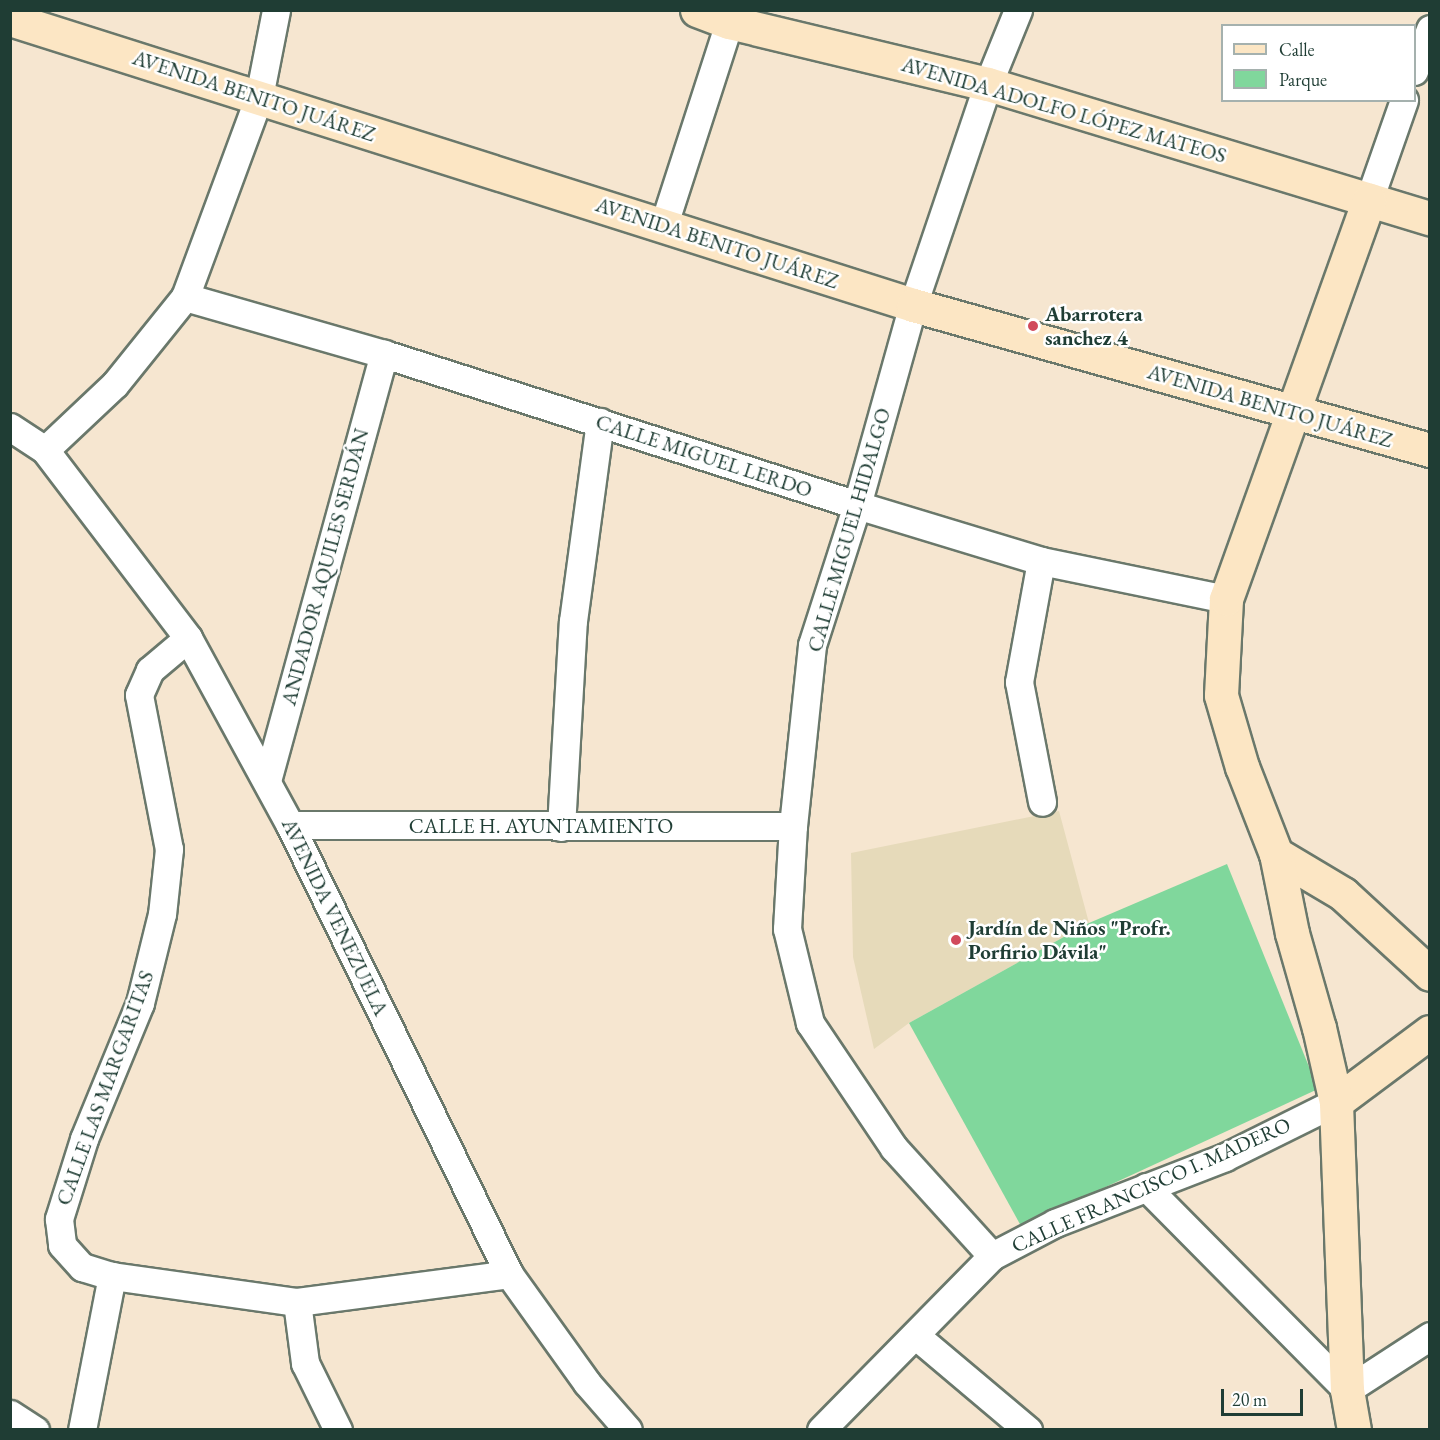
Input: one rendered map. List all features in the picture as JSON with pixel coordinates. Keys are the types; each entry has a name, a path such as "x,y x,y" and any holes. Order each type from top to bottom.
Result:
{"main road":[{"name":"AVENIDA ADOLFO LÓPEZ MATEOS","path":"697,10 731,16 988,84 1430,218"},
{"name":"AVENIDA BENITO JUÁREZ","path":"10,19 913,305 1430,450"},
{"path":"1354,1430 1347,1390 1336,1101 1319,1028 1292,933 1276,854 1242,767 1221,696 1226,599 1369,200"},
{"path":"1276,854 1343,894 1430,974"},
{"name":"CALLE FRANCISCO I. MADERO","path":"1336,1101 1430,1032"}],"street":[{"path":"45,450 115,384 185,297 259,97 276,10"},
{"name":"CALLE MIGUEL HIDALGO","path":"992,1256 894,1148 810,1023 786,930 793,826 812,645 857,505 913,305 988,84 1018,10"},
{"path":"663,227 731,16"},
{"path":"1416,66 1430,29"},
{"path":"1369,200 1403,102"},
{"name":"CALLE MIGUEL LERDO","path":"185,297 384,354 857,505 1041,561 1226,599"},
{"name":"ANDADOR AQUILES SERDÁN","path":"267,781 384,354"},
{"path":"561,827 573,621 600,422"},
{"name":"AVENIDA VENEZUELA","path":"10,426 45,450 188,638 290,825 509,1274 587,1383 628,1430"},
{"path":"1041,561 1019,682 1042,802"},
{"name":"CALLE LAS MARGARITAS","path":"188,638 150,670 139,696 169,849 162,914 140,1003 84,1139 59,1219 62,1245 82,1267 112,1276 297,1302 509,1274"},
{"name":"CALLE H. AYUNTAMIENTO","path":"290,825 793,826"},
{"name":"CALLE FRANCISCO I. MADERO","path":"821,1430 992,1256 1055,1222 1225,1157 1336,1101"},
{"path":"1146,1187 1347,1390 1430,1336"},
{"path":"82,1430 112,1276"},
{"path":"297,1302 306,1363 338,1430"},
{"path":"915,1335 1028,1430"},
{"path":"10,1414 35,1430"}],"shaded area":[{"name":"Jardín de Niños \"Profr. Porfirio Dávila\"","path":"1059,811 1089,923 909,1023 874,1049 853,957 851,853"}],"green space":[{"path":"1227,864 1318,1089 1021,1226 909,1023 1089,923"}],"place":[{"name":"Abarrotera sanchez 4","path":"1033,326"},
{"name":"Jardín de Niños \"Profr. Porfirio Dávila\"","path":"956,940"}]}
